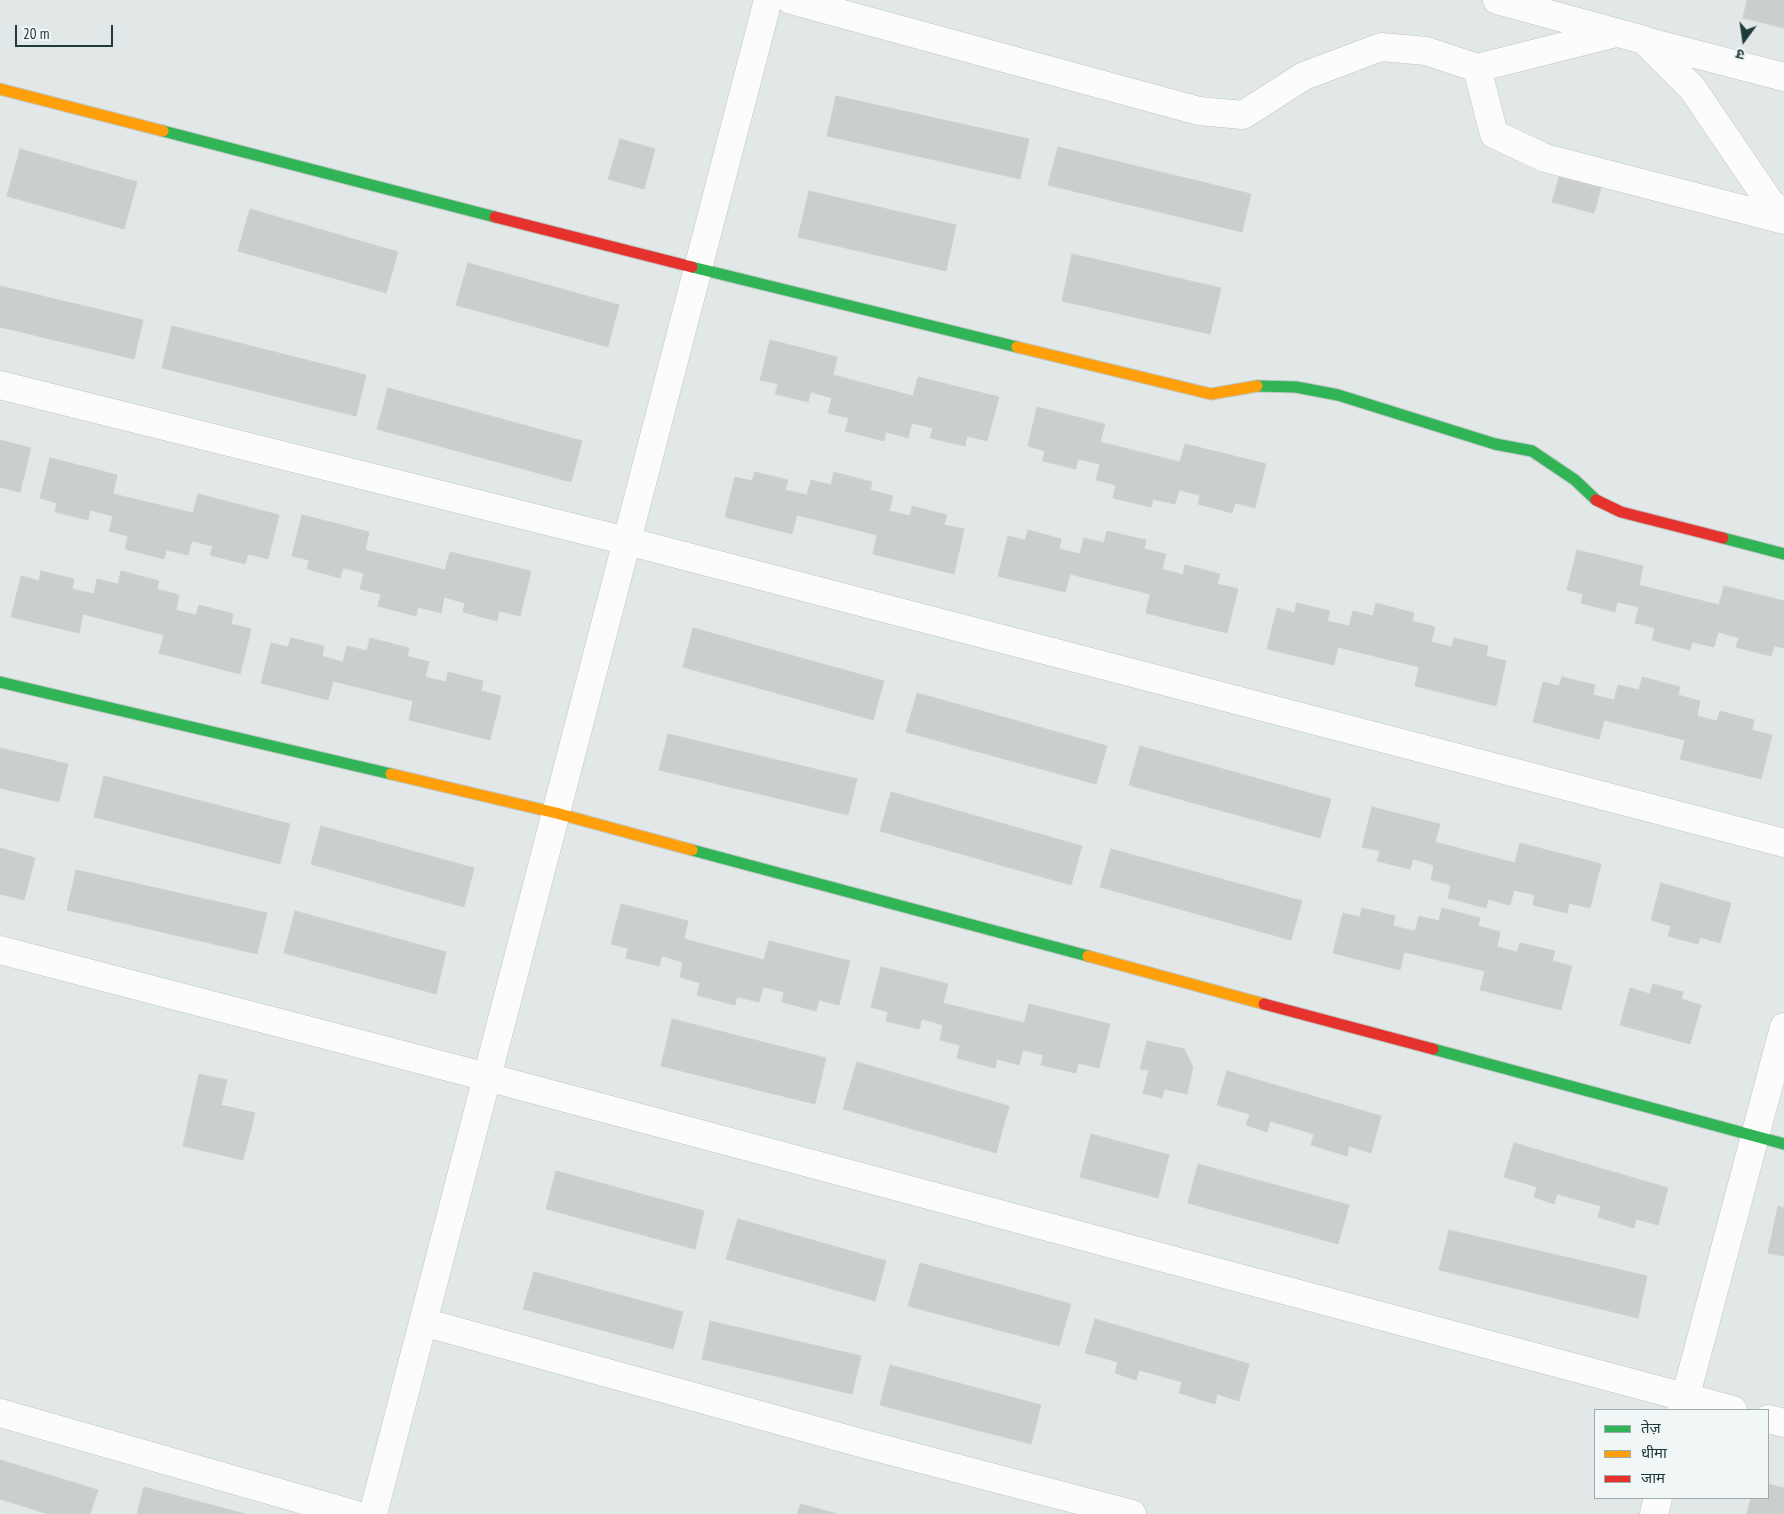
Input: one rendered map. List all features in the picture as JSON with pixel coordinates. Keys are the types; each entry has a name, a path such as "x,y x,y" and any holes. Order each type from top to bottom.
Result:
{"street":[{"path":"373,1514 768,0"},
{"path":"791,0 1199,111 1243,115 1304,76 1381,47 1426,51 1477,68 1616,33"},
{"path":"1497,0 1784,77"},
{"path":"1644,40 1692,88 1771,204 1784,212"},
{"path":"1477,68 1494,134 1545,158 1784,220"},
{"path":"0,90 698,269 1211,394 1256,386 1296,387 1338,395 1495,444 1532,451 1575,480 1594,498 1621,512 1784,554"},
{"path":"0,385 627,541 1784,843"},
{"path":"0,682 556,813 1784,1144"},
{"path":"0,950 487,1077 1683,1404 1725,1409"},
{"path":"1683,1404 1784,1027"},
{"path":"423,1322 868,1445 1132,1514"},
{"path":"0,1413 353,1514"},
{"path":"1769,1419 1784,1423"},
{"path":"1654,1514 1658,1499"}],"building":[{"path":"1747,0 1784,0 1784,28 1743,18"},
{"path":"836,96 1029,139 1020,179 827,136"},
{"path":"620,139 655,149 644,189 608,179"},
{"path":"1058,147 1251,194 1242,232 1048,185"},
{"path":"20,149 137,182 124,229 7,196"},
{"path":"1559,177 1601,188 1594,213 1552,202"},
{"path":"809,191 956,225 946,271 798,237"},
{"path":"250,209 398,252 386,293 238,251"},
{"path":"1072,254 1221,288 1210,334 1062,301"},
{"path":"468,263 619,305 608,347 456,305"},
{"path":"0,286 143,320 134,359 0,327"},
{"path":"172,326 366,375 356,416 162,368"},
{"path":"770,340 837,357 833,375 913,396 918,377 999,397 987,441 967,436 965,446 930,438 933,428 912,423 908,438 886,432 884,441 845,431 849,418 828,413 832,398 811,392 808,402 775,394 778,384 760,380"},
{"path":"388,388 582,441 571,482 377,429"},
{"path":"1037,407 1105,424 1100,442 1180,462 1185,444 1266,464 1255,508 1235,503 1232,513 1198,504 1200,495 1179,490 1175,504 1153,499 1151,507 1113,498 1116,485 1096,480 1100,464 1078,459 1076,469 1042,461 1045,451 1028,446"},
{"path":"0,440 31,448 20,492 0,487"},
{"path":"50,458 117,475 113,494 193,513 198,494 279,515 268,559 248,554 245,564 210,555 213,546 192,541 188,555 166,550 164,559 125,549 128,536 109,531 113,516 90,510 88,520 55,512 57,503 40,498"},
{"path":"755,472 788,480 785,490 807,495 811,480 831,485 834,472 872,482 870,490 893,496 889,511 910,516 912,506 947,515 944,525 964,529 954,574 873,554 877,535 797,515 792,534 725,517 735,477 752,481"},
{"path":"302,515 369,532 365,550 445,570 450,552 531,571 520,616 499,611 497,621 463,612 465,603 444,597 441,613 418,607 416,616 378,606 381,594 360,589 364,573 343,568 340,578 307,569 309,560 292,556"},
{"path":"1028,530 1061,539 1059,549 1080,554 1084,538 1104,543 1107,531 1146,540 1144,549 1166,554 1162,569 1183,575 1185,565 1220,574 1217,584 1238,589 1227,633 1146,613 1150,594 1070,574 1065,592 998,576 1008,536 1025,540"},
{"path":"1577,550 1643,566 1639,585 1719,605 1724,586 1784,601 1784,648 1774,646 1771,656 1736,647 1739,638 1718,632 1714,647 1692,642 1690,650 1652,640 1655,628 1635,623 1639,607 1617,602 1615,612 1581,603 1583,594 1567,590"},
{"path":"41,571 74,579 72,589 94,594 97,579 118,584 121,571 159,581 157,589 179,595 176,610 196,615 199,605 233,614 231,624 251,629 240,674 159,653 164,635 83,614 79,633 11,617 21,576 39,581"},
{"path":"1297,603 1330,611 1327,621 1349,626 1353,611 1373,616 1376,603 1414,613 1412,621 1435,627 1431,642 1452,647 1454,638 1488,646 1486,656 1506,661 1496,706 1415,686 1419,667 1338,647 1334,665 1267,649 1277,608 1294,613"},
{"path":"693,628 884,681 873,720 683,667"},
{"path":"291,638 324,646 322,656 343,662 347,646 367,651 370,638 409,648 407,656 429,662 425,677 446,682 448,672 483,681 481,691 501,696 490,740 409,720 413,701 333,681 328,700 261,683 271,643 288,647"},
{"path":"1562,677 1595,685 1593,695 1614,700 1618,685 1639,690 1642,677 1680,687 1678,695 1700,701 1697,716 1717,721 1720,711 1754,720 1752,730 1772,735 1761,779 1680,759 1685,740 1604,720 1599,739 1533,722 1543,682 1559,686"},
{"path":"917,693 1107,746 1096,784 906,732"},
{"path":"668,734 857,779 848,815 659,770"},
{"path":"1140,746 1331,799 1320,838 1129,785"},
{"path":"0,748 68,764 59,802 0,788"},
{"path":"104,776 290,824 280,864 94,817"},
{"path":"891,792 1082,846 1071,885 880,831"},
{"path":"1372,807 1440,824 1435,842 1515,863 1520,843 1601,864 1590,908 1569,903 1567,913 1533,905 1535,895 1514,890 1510,905 1488,899 1486,908 1448,898 1451,885 1431,880 1434,865 1413,859 1410,869 1377,861 1380,851 1362,847"},
{"path":"321,826 474,868 464,907 311,864"},
{"path":"0,848 35,858 24,900 0,894"},
{"path":"1111,849 1302,901 1291,940 1100,887"},
{"path":"76,870 267,913 257,954 67,910"},
{"path":"1661,883 1731,903 1720,943 1700,937 1698,944 1668,936 1671,926 1651,920"},
{"path":"621,904 688,921 684,939 764,960 769,941 850,961 839,1005 819,1000 816,1011 782,1002 784,992 763,987 759,1002 737,997 735,1005 697,995 700,983 680,977 683,962 662,956 659,966 626,958 628,948 611,944"},
{"path":"1362,908 1395,916 1393,926 1415,931 1419,916 1439,921 1442,908 1480,918 1478,926 1500,932 1497,947 1517,952 1520,943 1555,951 1552,961 1572,966 1561,1010 1480,990 1485,971 1404,952 1400,970 1333,953 1343,913 1360,917"},
{"path":"295,911 446,952 436,994 284,953"},
{"path":"881,967 948,984 943,1003 1024,1023 1029,1004 1110,1024 1099,1068 1078,1063 1076,1073 1041,1065 1043,1055 1023,1050 1019,1065 997,1059 995,1068 957,1058 960,1045 940,1040 943,1025 922,1019 919,1029 886,1021 888,1012 871,1007"},
{"path":"1653,984 1683,992 1681,999 1701,1005 1690,1044 1620,1025 1630,988 1650,994"},
{"path":"672,1019 826,1058 815,1104 661,1066"},
{"path":"1147,1041 1184,1049 1193,1067 1187,1094 1164,1089 1162,1098 1143,1093 1149,1070 1140,1069"},
{"path":"857,1062 1009,1106 996,1153 843,1109"},
{"path":"1227,1071 1381,1116 1371,1153 1349,1146 1347,1156 1311,1145 1314,1134 1270,1121 1267,1132 1246,1125 1250,1114 1217,1105"},
{"path":"199,1074 227,1080 221,1105 255,1113 243,1160 183,1146"},
{"path":"1091,1134 1169,1155 1158,1198 1080,1177"},
{"path":"1514,1143 1668,1188 1658,1225 1636,1219 1634,1228 1598,1217 1601,1206 1557,1194 1554,1204 1534,1197 1537,1187 1504,1177"},
{"path":"1198,1164 1349,1205 1338,1244 1188,1203"},
{"path":"556,1171 704,1211 695,1249 546,1209"},
{"path":"1778,1206 1784,1208 1784,1256 1768,1253"},
{"path":"738,1219 886,1261 875,1301 726,1259"},
{"path":"1449,1230 1647,1276 1638,1318 1439,1270"},
{"path":"920,1263 1071,1304 1059,1346 908,1306"},
{"path":"534,1272 683,1312 673,1349 523,1309"},
{"path":"1095,1319 1249,1364 1239,1401 1217,1394 1215,1404 1179,1393 1182,1382 1139,1370 1136,1380 1115,1373 1118,1362 1085,1353"},
{"path":"710,1321 861,1356 852,1394 702,1359"},
{"path":"890,1365 1041,1405 1031,1444 880,1405"},
{"path":"0,1460 98,1490 90,1514 48,1514 0,1499"},
{"path":"1769,1484 1784,1488 1784,1514 1747,1514 1751,1499 1769,1499"},
{"path":"144,1487 245,1514 137,1514"},
{"path":"801,1504 837,1514 797,1514"}],"traffic: fast":[{"path":"163,131 495,217"},
{"path":"692,267 1017,347"},
{"path":"1257,386 1296,387 1338,395 1495,444 1532,451 1575,480 1596,500"},
{"path":"1723,538 1784,554"},
{"path":"0,682 391,774"},
{"path":"692,850 1088,956"},
{"path":"1433,1049 1784,1144"}],"traffic: slow":[{"path":"0,89 163,131"},
{"path":"1017,347 1211,394 1257,386"},
{"path":"391,774 556,813 692,850"},
{"path":"1088,956 1264,1004"}],"traffic: jam":[{"path":"495,217 692,267"},
{"path":"1596,500 1621,512 1723,538"},
{"path":"1264,1004 1433,1049"}]}
